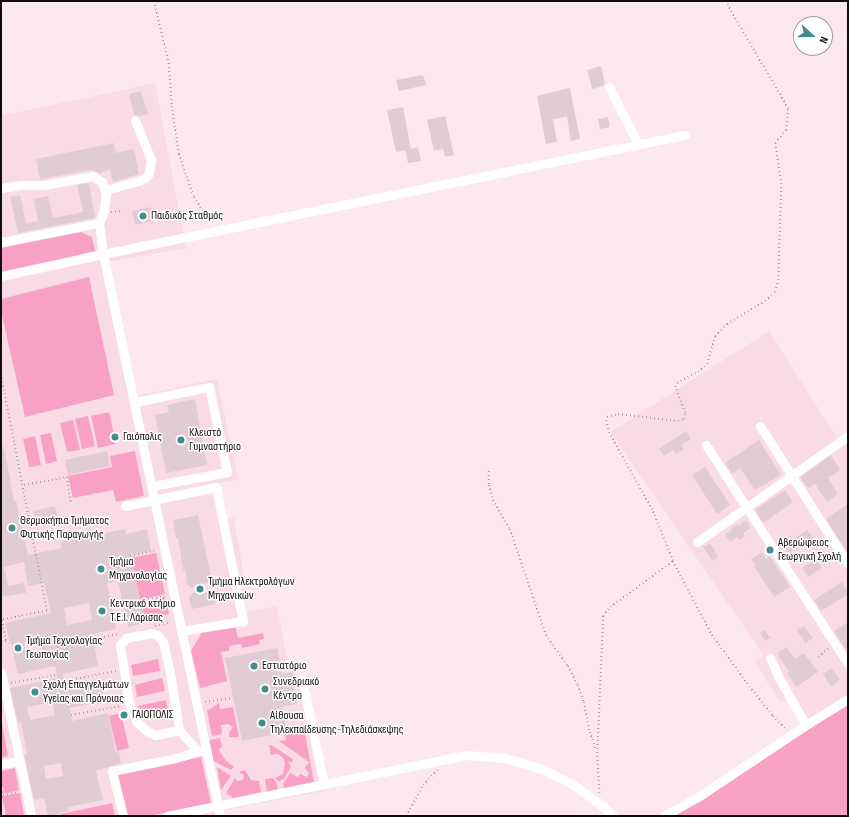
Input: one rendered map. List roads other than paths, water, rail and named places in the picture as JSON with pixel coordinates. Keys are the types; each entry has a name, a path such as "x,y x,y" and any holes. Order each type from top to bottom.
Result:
{"street":[{"path":"609,87 638,144"},
{"path":"105,190 138,181 145,178 149,173 150,160 135,120"},
{"path":"1,276 685,135"},
{"path":"1,188 21,185 43,185 89,175 99,179 105,190 106,200 99,223 103,254 165,548 202,750 219,811"},
{"path":"1,242 99,223"},
{"path":"135,402 209,387 227,472 152,486"},
{"path":"760,426 790,476 848,564"},
{"path":"697,542 848,436"},
{"path":"706,445 848,664"},
{"path":"125,506 216,487 243,621 181,631"},
{"path":"180,730 156,735 148,732 136,721 129,703 120,645 122,640 151,634 157,635 163,642 180,730 202,750"},
{"path":"770,658 781,682 806,725"},
{"path":"1,672 31,816"},
{"path":"302,680 324,784"},
{"path":"664,816 701,795 848,699"},
{"path":"123,816 112,771 176,758 202,750"},
{"path":"169,816 219,811 324,784 457,756 477,755 510,759 534,766 567,782 598,802 613,816"},
{"path":"1,764 19,760"}],"place":[{"name":"Παιδικός Σταθμός","path":"143,216"},
{"name":"Γαιόπολις","path":"115,437"},
{"name":"Κλειστό Γυμναστήριο","path":"181,440"},
{"name":"Θερμοκήπια Τμήματος Φυτικής Παραγωγής","path":"12,528"},
{"name":"Αβερώφειος Γεωργική Σχολή","path":"770,550"},
{"name":"Τμήμα Μηχανολογίας","path":"101,569"},
{"name":"Τμήμα Ηλεκτρολόγων Μηχανικών","path":"200,589"},
{"name":"Κεντρικό κτήριο Τ.Ε.Ι. Λάρισας","path":"102,611"},
{"name":"Τμήμα Τεχνολογίας Γεωπονίας","path":"18,648"},
{"name":"Εστιατόριο","path":"254,666"},
{"name":"Συνεδριακό Κέντρο","path":"265,689"},
{"name":"Σχολή Επαγγελμάτων Υγείας και Πρόνοιας","path":"35,692"},
{"name":"ΓΑΙΟΠΟΛΙΣ","path":"124,715"},
{"name":"Αίθουσα Τηλεκπαίδευσης-Τηλεδιάσκεψης","path":"262,723"}]}
